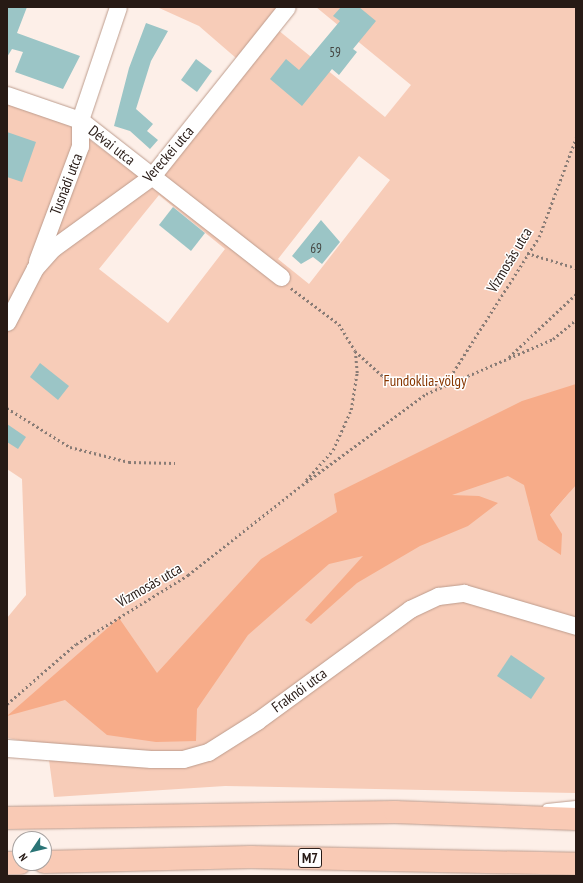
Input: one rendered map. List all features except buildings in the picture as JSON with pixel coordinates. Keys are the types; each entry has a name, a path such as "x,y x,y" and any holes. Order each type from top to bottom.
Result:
{"highway":[{"path":"7,818 395,812 505,814 576,819"},
{"name":"M7","path":"52,862 252,857 576,864"}],"street":[{"name":"Tusnádi utca","path":"35,268 80,146 80,120 118,7"},
{"name":"Vereckei utca","path":"7,322 35,268 53,248 152,176 287,7"},
{"name":"Dévai utca","path":"7,95 80,120 281,278"},
{"name":"Fraknói utca","path":"7,748 151,759 183,759 208,752 257,721 410,609 438,596 464,593 576,626"}],"lane":[{"path":"505,814 576,804"}],"path":[{"name":"Vízmosás utca","path":"445,385 539,237 576,138"},
{"path":"527,254 576,268"},
{"path":"297,294 339,324 355,351 367,364 400,385 445,385"},
{"path":"507,359 576,294"},
{"path":"302,485 426,394 553,339 576,320"},
{"path":"302,485 333,450 351,410 357,374 355,351"},
{"path":"7,408 70,447 129,462 175,463"},
{"name":"Vízmosás utca","path":"7,704 76,644 188,575 302,485"}],"green space":[{"path":"157,7 297,7 278,30 385,117 411,85 316,7 576,7 576,793 225,786 54,797 47,745 7,738 7,618 26,595 22,479 7,469 7,103 70,125 141,178 236,58 199,26","holes":["359,156 390,180 309,284 278,259","159,195 225,249 168,323 99,269","570,492 550,515 529,507"]}],"shaded area":[{"name":"Fundoklia-völgy","path":"576,384 576,485 550,515 562,534 561,555 538,540 524,485 508,476 452,495 479,496 498,503 468,526 420,546 357,583 311,624 305,620 363,556 329,564 248,635 197,709 196,741 156,742 107,735 65,700 7,716 119,618 157,673 261,559 337,512 334,494 522,401"}]}
